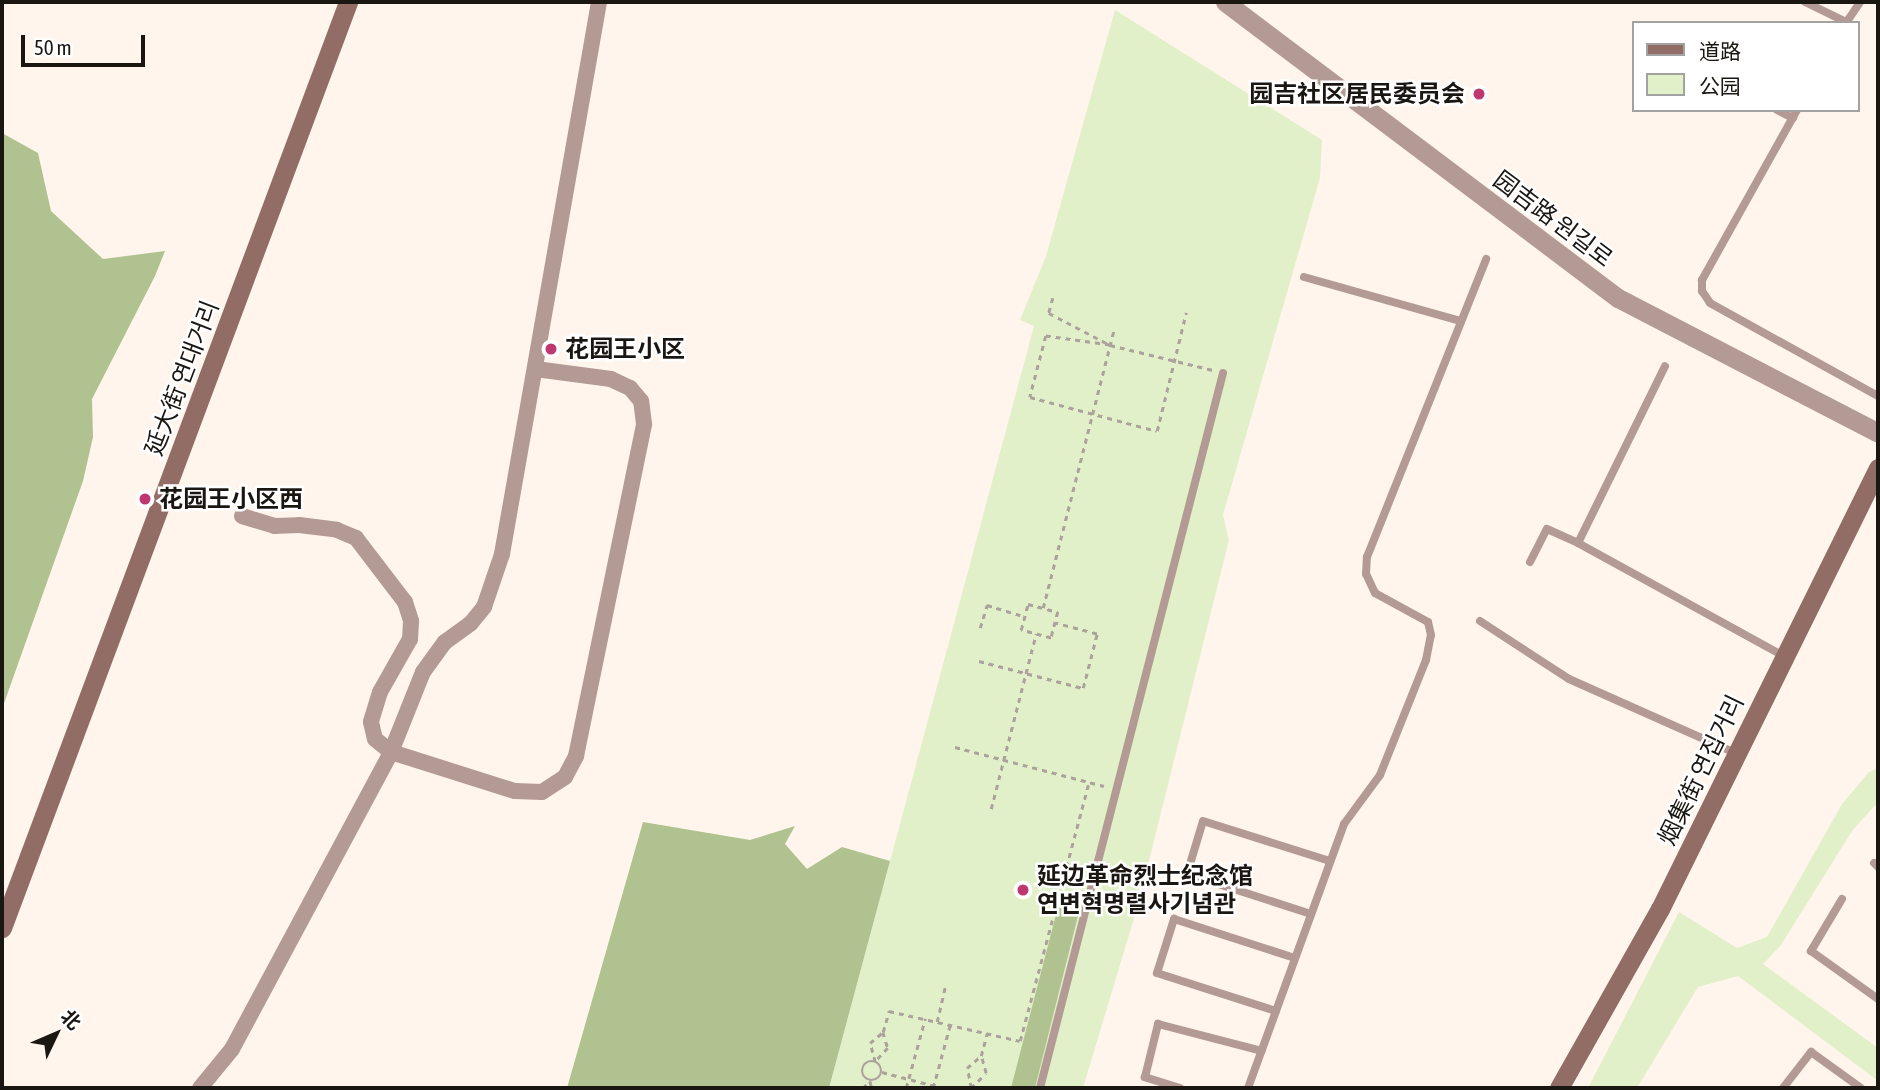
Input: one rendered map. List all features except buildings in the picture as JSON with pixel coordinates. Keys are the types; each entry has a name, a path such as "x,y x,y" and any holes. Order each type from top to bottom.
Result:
{"main road":[{"name":"延大街 연대거리","path":"2,928 348,2"},
{"name":"烟集街 연집거리","path":"1559,1088 1660,909 1878,468"}],"street":[{"path":"200,1088 232,1049 391,752 423,672 445,642 471,623 484,607 502,554 599,2"},
{"name":"园吉路 원길로","path":"1225,2 1618,298 1878,433"},
{"path":"242,516 274,526 299,525 337,530 356,538 405,602 411,621 410,639 380,692 371,722 375,738 391,752 515,791 542,793 565,778 576,756 644,424 641,401 630,388 611,379 536,369"}],"lane":[{"path":"1805,2 1842,21"},
{"path":"1847,21 1860,2"},
{"path":"1795,114 1702,280 1702,291 1710,303 1878,396"},
{"path":"1248,1088 1344,824 1380,775 1426,660 1431,635 1428,622 1375,593 1366,574 1367,557 1486,259"},
{"path":"1304,277 1461,321"},
{"path":"1578,542 1665,366"},
{"path":"1040,1088 1223,373"},
{"path":"1530,562 1547,529 1578,542 1785,657"},
{"path":"1480,621 1569,679 1735,753"},
{"path":"1311,914 1187,874 1203,821 1330,861"},
{"path":"1842,899 1811,951 1878,999"},
{"path":"1276,1011 1157,973 1174,919 1295,958"},
{"path":"1180,1088 1145,1077 1158,1024 1262,1051"},
{"path":"1783,1088 1811,1052 1861,1088"}],"path":[{"path":"1053,298 1049,313 1110,345"},
{"path":"1186,313 1174,361 1157,430 1030,397 1046,336 1110,345 1174,361 1223,373"},
{"path":"1043,608 1114,329"},
{"path":"1028,604 1043,608 1058,612 1051,638 1021,630 1028,604"},
{"path":"980,628 987,605 1024,616"},
{"path":"979,661 1083,688 1097,634 1055,623"},
{"path":"991,809 1036,634"},
{"path":"955,747 1116,790"},
{"path":"882,1072 877,1080 870,1080 865,1077 863,1069 869,1062 875,1062 888,1048 883,1032 889,1011 1020,1041 1089,782"},
{"path":"937,1022 946,984"},
{"path":"906,1088 925,1019"},
{"path":"933,1087 950,1025"},
{"path":"883,1032 870,1043 875,1062 882,1072 943,1088"},
{"path":"970,1088 986,1073 981,1056 987,1034"},
{"path":"970,1088 967,1068 981,1056"},
{"path":"863,1088 870,1080"},
{"path":"870,1080 872,1088"}],"green space":[{"path":"1115,10 1322,140 1320,178 1223,515 1229,540 1138,905 1083,1088 829,1088 1034,326 1020,320 1046,256"},
{"path":"2,133 38,153 51,211 103,259 165,251 92,399 93,437 83,481 2,709"},
{"path":"1878,768 1878,802 1852,831 1781,945 1763,964 1878,1048 1878,1081 1738,976 1698,987 1637,1088 1588,1088 1679,912 1737,948 1767,937 1842,804 1869,772"},
{"path":"643,822 750,840 795,826 785,844 807,869 842,847 890,861 829,1088 567,1088"},
{"path":"1058,907 1078,916 1035,1088 1011,1088"}],"place":[{"name":"园吉社区居民委员会","path":"1479,94"},
{"name":"花园王小区","path":"551,349"},
{"name":"花园王小区西","path":"145,499"},
{"name":"延边革命烈士纪念馆 연변혁명렬사기념관","path":"1023,890"}]}
